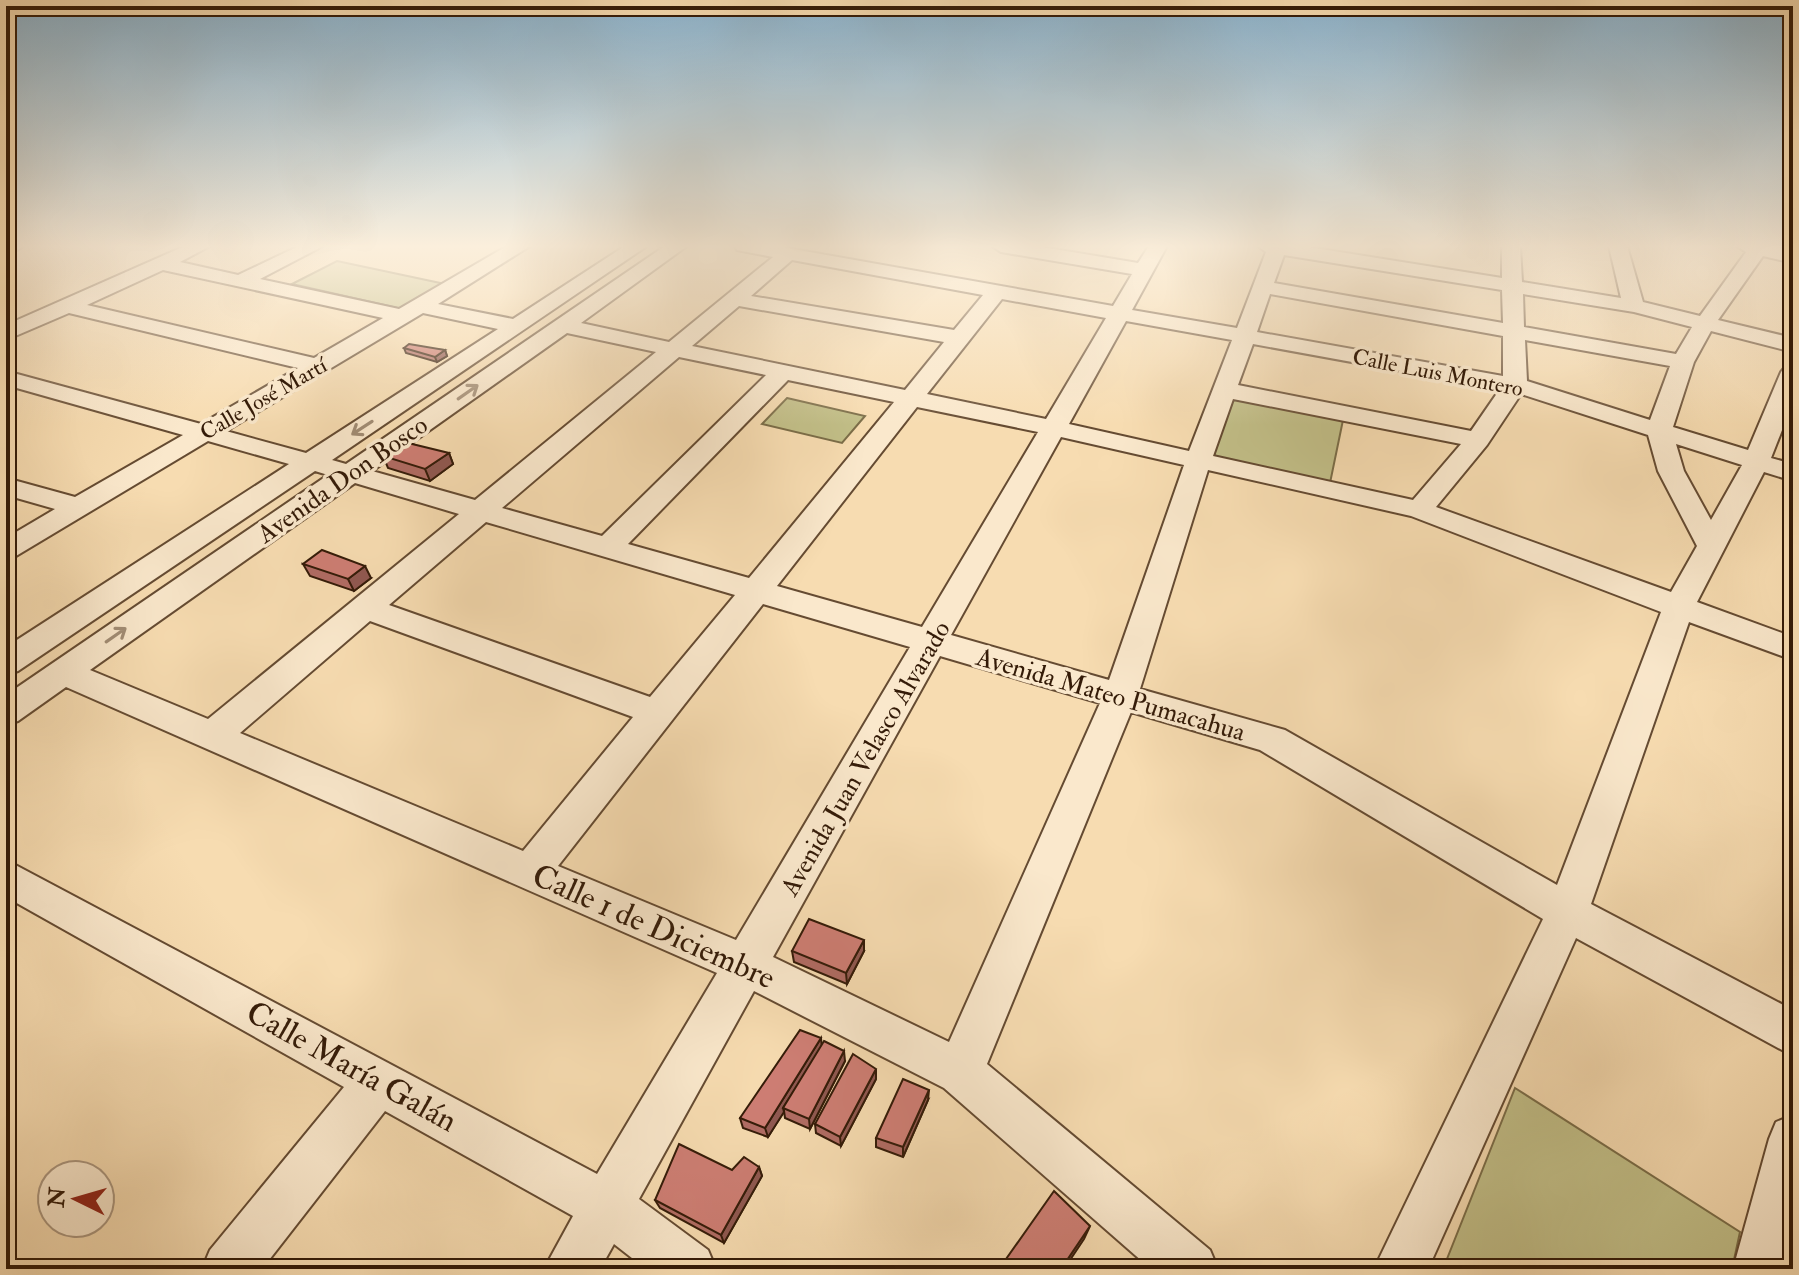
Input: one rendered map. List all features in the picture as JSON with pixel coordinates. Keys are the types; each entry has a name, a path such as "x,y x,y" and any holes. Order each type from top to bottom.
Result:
{"street":[{"path":"6,333 66,306 318,366"},
{"path":"381,306 517,326"},
{"name":"Calle José Martí","path":"6,550 420,306"},
{"name":"Avenida Don Bosco","path":"11,655 548,306"},
{"name":"Avenida Don Bosco","path":"6,712 592,306"},
{"path":"212,736 727,306"},
{"path":"773,306 961,338"},
{"path":"531,870 986,306"},
{"name":"Calle Luis Montero","path":"1085,306 1515,385 1793,473"},
{"name":"Avenida Juan Velasco Alvarado","path":"571,1269 1125,306"},
{"path":"960,1072 1120,697 1198,461 1256,306"},
{"path":"1371,306 1683,362"},
{"path":"1419,510 1478,440 1515,385 1512,306"},
{"path":"1634,306 1793,345"},
{"path":"1711,546 1671,471 1659,430 1683,362 1716,306"},
{"path":"562,326 1054,428 1419,510 1793,649"},
{"path":"606,549 783,372"},
{"path":"1401,1269 1567,912 1679,606 1757,461 1793,372"},
{"name":"Avenida Mateo Pumacahua","path":"6,378 311,462 1272,740 1567,912 1793,1034"},
{"path":"1225,390 1478,440"},
{"path":"6,486 78,507"},
{"path":"365,608 659,713"},
{"name":"Calle 1 de Diciembre","path":"63,672 531,870 746,965 960,1072 1191,1269"},
{"name":"Calle María Galán","path":"9,882 607,1207 689,1269"},
{"path":"229,1269 379,1081"},
{"path":"1760,1269 1793,1139"}],"shaded area":[{"path":"1234,397 1343,420 1330,483 1213,456"},
{"path":"787,398 865,416 842,443 762,424"},
{"path":"1515,1088 1740,1232 1732,1269 1443,1269"}],"building":[{"path":"409,344 445,350 435,357 404,348"},
{"path":"404,442 449,453 425,469 383,456"},
{"path":"322,550 365,566 348,579 303,564"},
{"path":"809,919 864,940 846,973 792,951"},
{"path":"800,1030 821,1038 765,1128 740,1118"},
{"path":"824,1041 844,1051 809,1119 783,1108"},
{"path":"853,1054 876,1069 840,1137 815,1124"},
{"path":"903,1079 929,1090 903,1147 876,1138"},
{"path":"679,1144 732,1170 744,1157 759,1167 721,1235 655,1200"},
{"path":"1054,1191 1090,1226 1061,1269 999,1269"}]}
